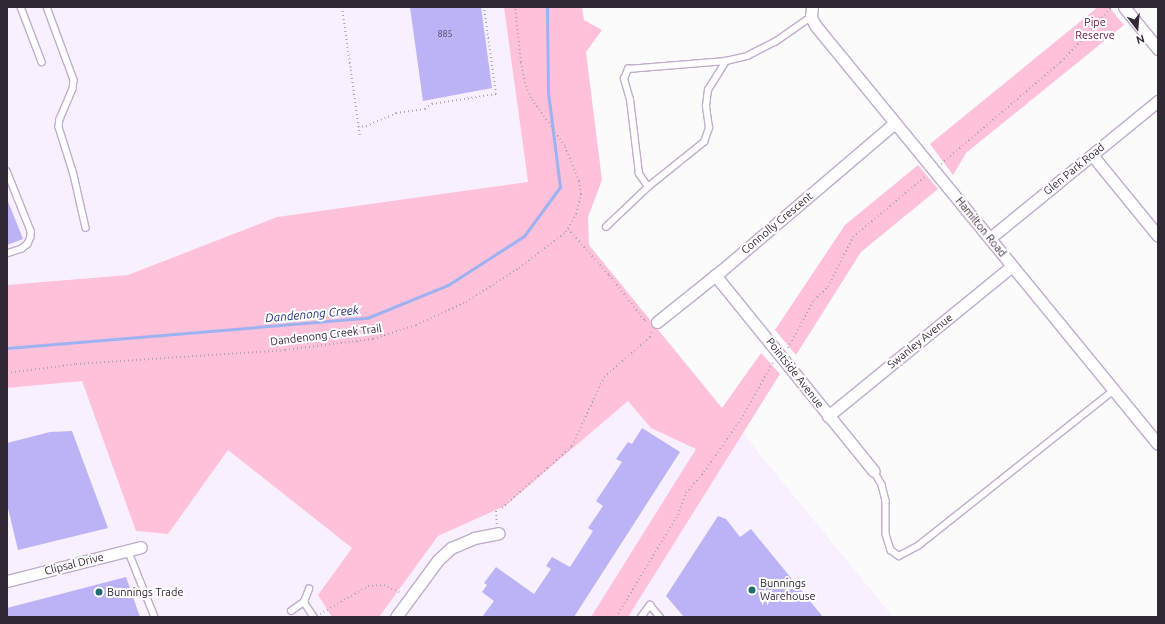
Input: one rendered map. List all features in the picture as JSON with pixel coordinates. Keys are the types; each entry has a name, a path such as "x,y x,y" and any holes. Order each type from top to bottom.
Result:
{"street":[{"path":"1124,7 1158,49"},
{"name":"Hamilton Road","path":"812,12 815,25 1158,444"},
{"name":"Glen Park Road","path":"990,238 1158,100"},
{"name":"Connolly Crescent","path":"652,325 715,275 895,123"},
{"path":"1092,155 1158,236"},
{"name":"Swanley Avenue","path":"828,416 1012,266"},
{"name":"Pointside Avenue","path":"715,275 874,471"},
{"path":"396,617 438,560 451,548 474,538 499,533"},
{"name":"Clipsal Drive","path":"7,581 141,547"}],"lane":[{"path":"21,7 42,62"},
{"path":"47,7 74,80 73,89 60,119 60,127 74,175 86,228"},
{"path":"648,187 639,174 630,100 624,79 628,69 726,61 747,56 776,42 812,12"},
{"path":"606,227 648,187 704,142 709,128 706,106 708,90 726,61"},
{"path":"7,171 31,237 28,244 22,249 7,254"},
{"path":"874,471 882,484 886,501 886,534 891,550 899,556 918,546 1114,390"},
{"path":"128,550 155,617"},
{"path":"292,611 304,602 308,588"},
{"path":"304,602 314,617"},
{"path":"641,617 650,605 660,617"}],"path":[{"path":"342,7 360,136"},
{"path":"358,127 366,126 396,113 425,109 432,104 496,94 484,7"},
{"name":"Dandenong Creek Trail","path":"7,372 76,364 285,350 373,339 416,326 481,293 519,268 568,229 579,207 581,194 579,180 565,146 531,98 521,62 516,7"},
{"path":"942,163 1062,62 1112,7"},
{"path":"788,349 814,300 828,287 853,237 925,177"},
{"path":"568,229 645,321 652,325"},
{"path":"502,508 572,446 604,377 650,337 652,315 645,321"},
{"path":"616,617 678,515 686,493 704,472 743,416 772,363"},
{"path":"314,617 368,586 384,585 399,592"}],"shaded area":[{"path":"7,7 504,7 528,183 277,217 128,275 7,285"},
{"path":"82,381 137,531 168,534 228,450 352,548 318,595 332,617 7,617 7,388"},
{"path":"628,401 651,428 722,408 893,617 379,617 438,536 505,506"}],"green space":[{"path":"504,7 582,7 584,20 602,30 586,52 602,180 588,217 589,245 722,408 761,353 780,374 628,617 591,617 696,449 651,428 628,401 505,506 438,536 379,617 332,617 318,595 352,548 228,450 168,534 136,531 82,381 7,388 7,285 128,275 277,217 528,182"},
{"name":"Pipe Reserve","path":"1098,7 1109,7 1124,25 966,153 953,175 930,144"},
{"path":"918,165 938,189 861,252 796,355 775,330 845,225"}],"building":[{"path":"410,7 481,7 492,88 423,101"},
{"path":"7,199 23,239 7,245"},
{"path":"642,428 680,452 574,617 482,617 494,601 482,592 487,585 484,583 496,567 534,594 551,569 546,566 552,557 570,567 593,531 588,528 603,506 596,501 622,462 616,459 628,442 632,444"},
{"path":"72,431 108,528 18,550 7,504 7,443 50,432"},
{"path":"718,516 726,519 740,537 751,529 823,617 684,617 666,596"},
{"name":"Bunnings Trade","path":"126,577 140,617 7,617 7,608"}],"waterway":[{"name":"Dandenong Creek","path":"7,348 367,318 448,285 524,236 560,187 548,92 547,7"}],"place":[{"name":"Bunnings Warehouse","path":"752,590"},
{"name":"Bunnings Trade","path":"99,592"}]}
